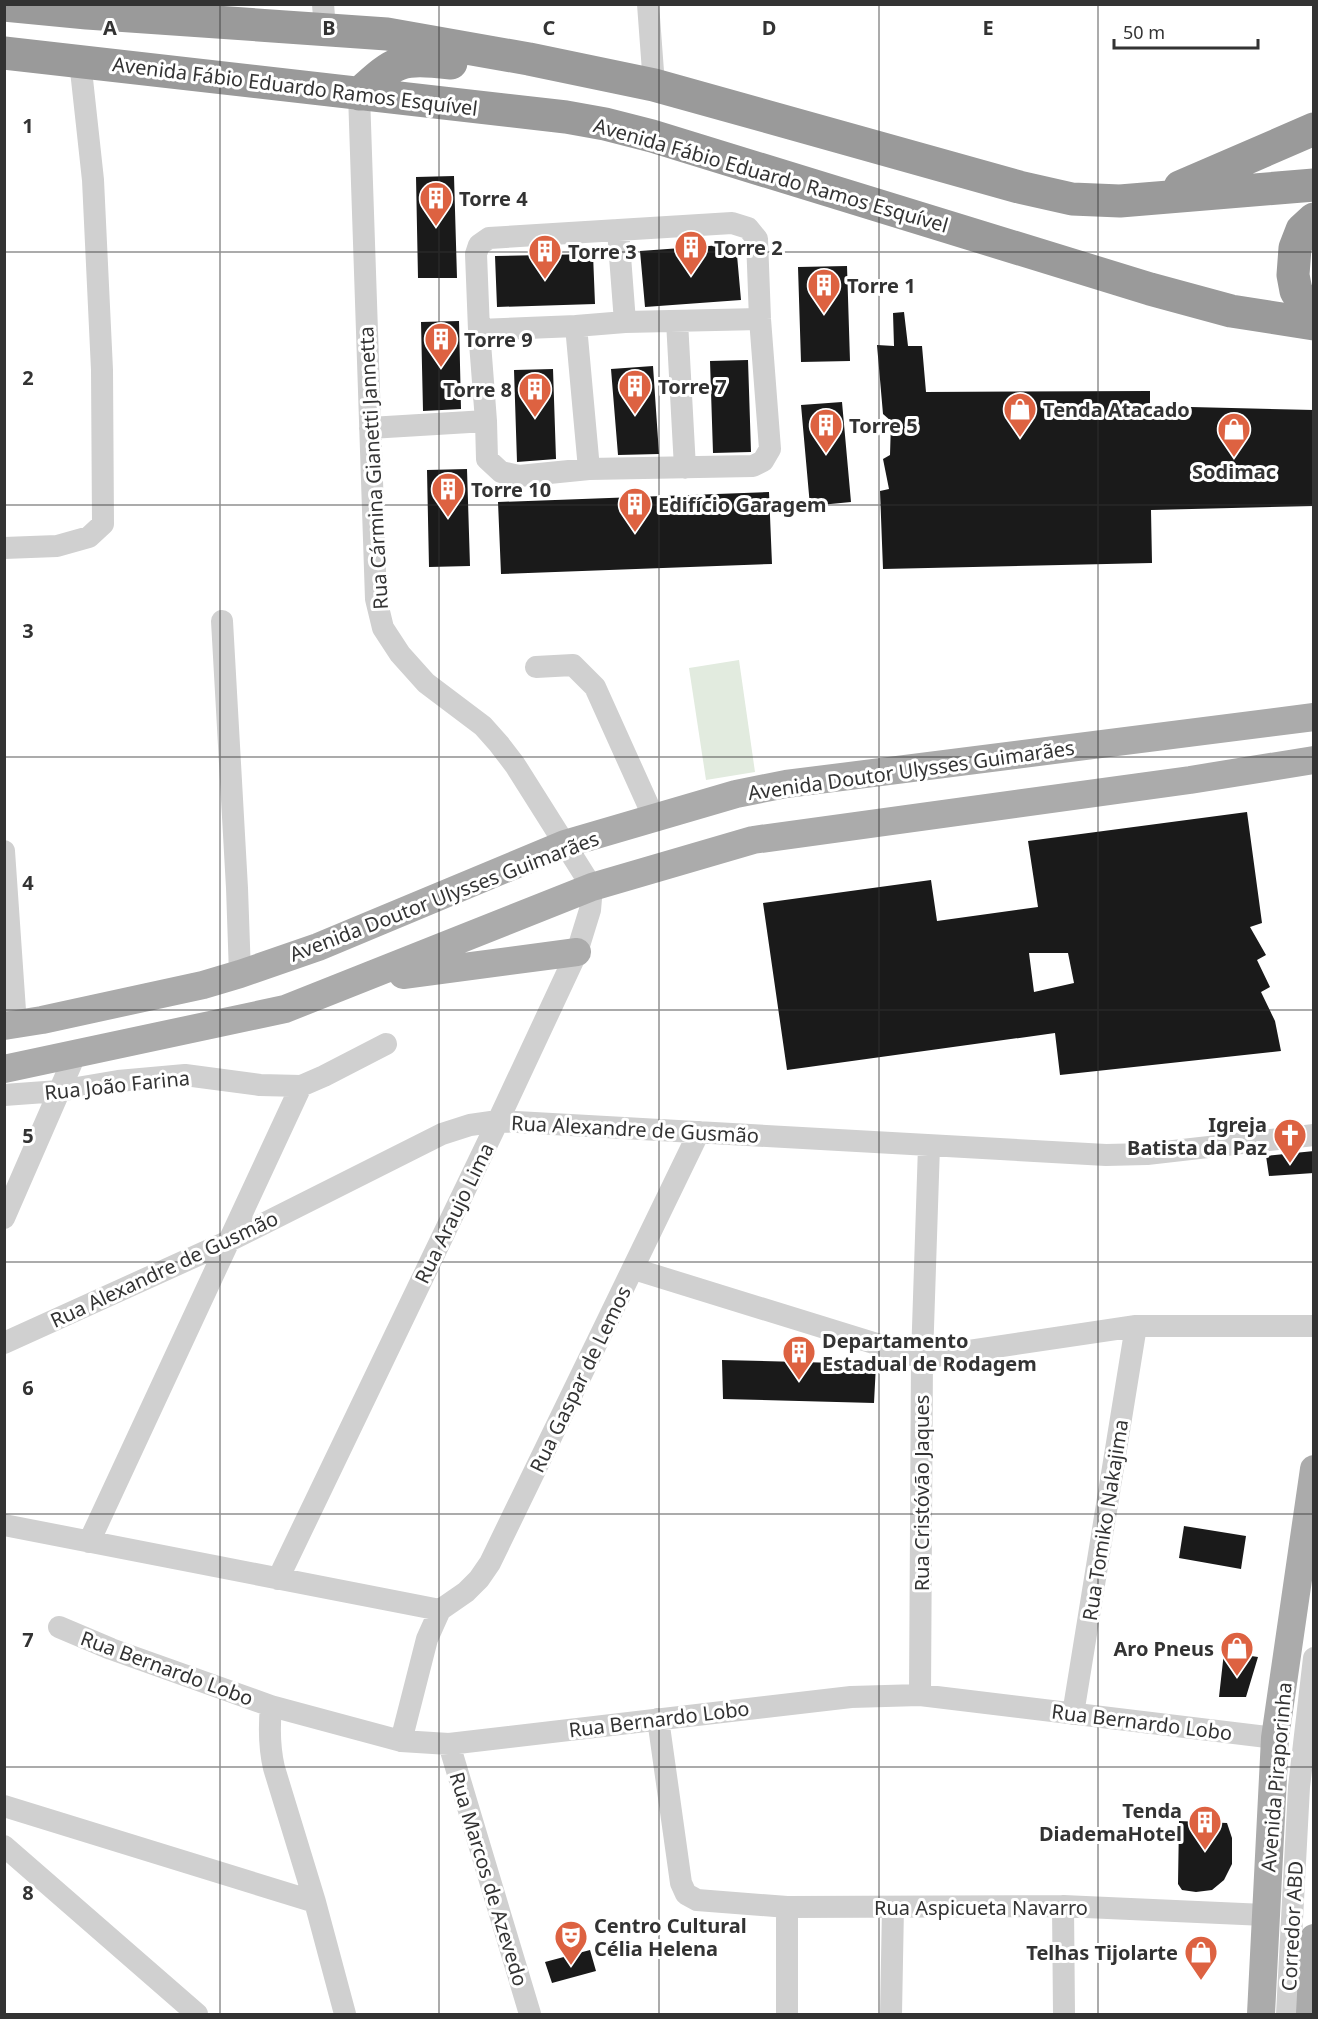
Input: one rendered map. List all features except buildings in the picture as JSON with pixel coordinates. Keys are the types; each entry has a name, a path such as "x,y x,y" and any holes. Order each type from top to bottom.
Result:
{"highway":[{"path":"4,5 87,13 324,16 387,34 530,59 654,85 1019,187 1072,199 1120,201 1314,185"},
{"name":"Avenida Fábio Eduardo Ramos Esquível","path":"4,52 566,117 605,124 652,136 1150,289 1230,310 1314,324"},
{"path":"359,94 394,64 407,60 466,64 530,59"},
{"path":"1157,197 1314,129"},
{"path":"1314,219 1302,230 1296,248 1293,275 1296,291 1314,317"}],"main road":[{"name":"Avenida Doutor Ulysses Guimarães","path":"10,1026 202,985 240,974 318,947 565,844 736,794 786,784 1314,717"},
{"path":"4,1069 285,1009 592,887 753,840 1190,780 1314,760"},
{"path":"362,980 577,952"},
{"name":"Avenida Piraporinha","path":"1261,2014 1275,1738 1314,1469"},
{"path":"1310,2014 1313,1950"}],"street":[{"path":"648,4 654,85"},
{"path":"4,548 57,546 89,537 103,524 103,380 93,180 80,61"},
{"name":"Rua Cármina Gianetti Jannetta","path":"359,94 376,599 382,628 400,654 426,683 483,726 499,744 565,844"},
{"path":"732,223 748,228 757,239 760,319 770,448 763,461 753,466 589,469 519,476 501,472 487,459 476,254 479,245 489,238 519,234 618,230 732,223"},
{"path":"618,230 625,322"},
{"path":"479,330 625,322 760,319"},
{"path":"678,321 685,468"},
{"path":"576,326 589,469"},
{"path":"370,428 486,421"},
{"path":"222,621 240,974"},
{"path":"536,667 573,665 594,687 654,818"},
{"path":"565,844 592,887"},
{"path":"4,851 10,1026"},
{"name":"Rua Araujo Lima","path":"278,1579 577,952 590,910 592,887"},
{"path":"89,1542 301,1086 386,1044"},
{"path":"4,1218 75,1055"},
{"name":"Rua João Farina","path":"4,1095 59,1091 118,1081 185,1075 260,1085 301,1086"},
{"name":"Rua Alexandre de Gusmão","path":"4,1343 229,1241 442,1134 470,1125 498,1121 1106,1155 1147,1154 1314,1135"},
{"name":"Rua Gaspar de Lemos","path":"440,1610 466,1592 490,1563 699,1132"},
{"name":"Rua Cristóvão Jaques","path":"920,1695 922,1358 929,1146"},
{"path":"633,1269 922,1358 1136,1326 1314,1326"},
{"name":"Rua Tomiko Nakajima","path":"1073,1714 1136,1326"},
{"path":"4,1525 440,1610 427,1639 401,1741"},
{"name":"Rua Bernardo Lobo","path":"59,1627 111,1649 271,1706 401,1741 449,1744 851,1697 920,1695 1275,1738"},
{"name":"Corredor ABD","path":"1287,2014 1299,1787 1314,1658"},
{"path":"271,1706 270,1748 274,1768 315,1902 345,2014"},
{"name":"Rua Aspicueta Navarro","path":"658,1719 681,1883 686,1894 697,1900 787,1907 1063,1906 1265,1915"},
{"name":"Rua Marcos de Azevedo","path":"449,1744 530,2014"},
{"path":"4,1806 315,1902"},
{"path":"4,1846 197,2014"},
{"path":"1063,1906 1064,2014"},
{"path":"787,1907 787,2014"},
{"path":"891,2014 893,1907"}],"shaded area":[{"path":"739,660 755,772 706,780 689,668"}],"place":[{"name":"Torre 4","path":"436,227"},
{"name":"Torre 2","path":"691,276"},
{"name":"Torre 3","path":"545,280"},
{"name":"Torre 1","path":"824,314"},
{"name":"Torre 9","path":"441,368"},
{"name":"Torre 7","path":"635,415"},
{"name":"Torre 8","path":"535,418"},
{"name":"Tenda Atacado","path":"1020,438"},
{"name":"Torre 5","path":"826,454"},
{"name":"Sodimac","path":"1234,458"},
{"name":"Torre 10","path":"448,518"},
{"name":"Edifício Garagem","path":"635,533"},
{"name":"Igreja Batista da Paz","path":"1290,1164"},
{"name":"Departamento Estadual de Rodagem","path":"799,1381"},
{"name":"Aro Pneus","path":"1237,1677"},
{"name":"Tenda DiademaHotel","path":"1205,1851"},
{"name":"Centro Cultural Célia Helena","path":"571,1966"},
{"name":"Telhas Tijolarte","path":"1201,1981"}]}
